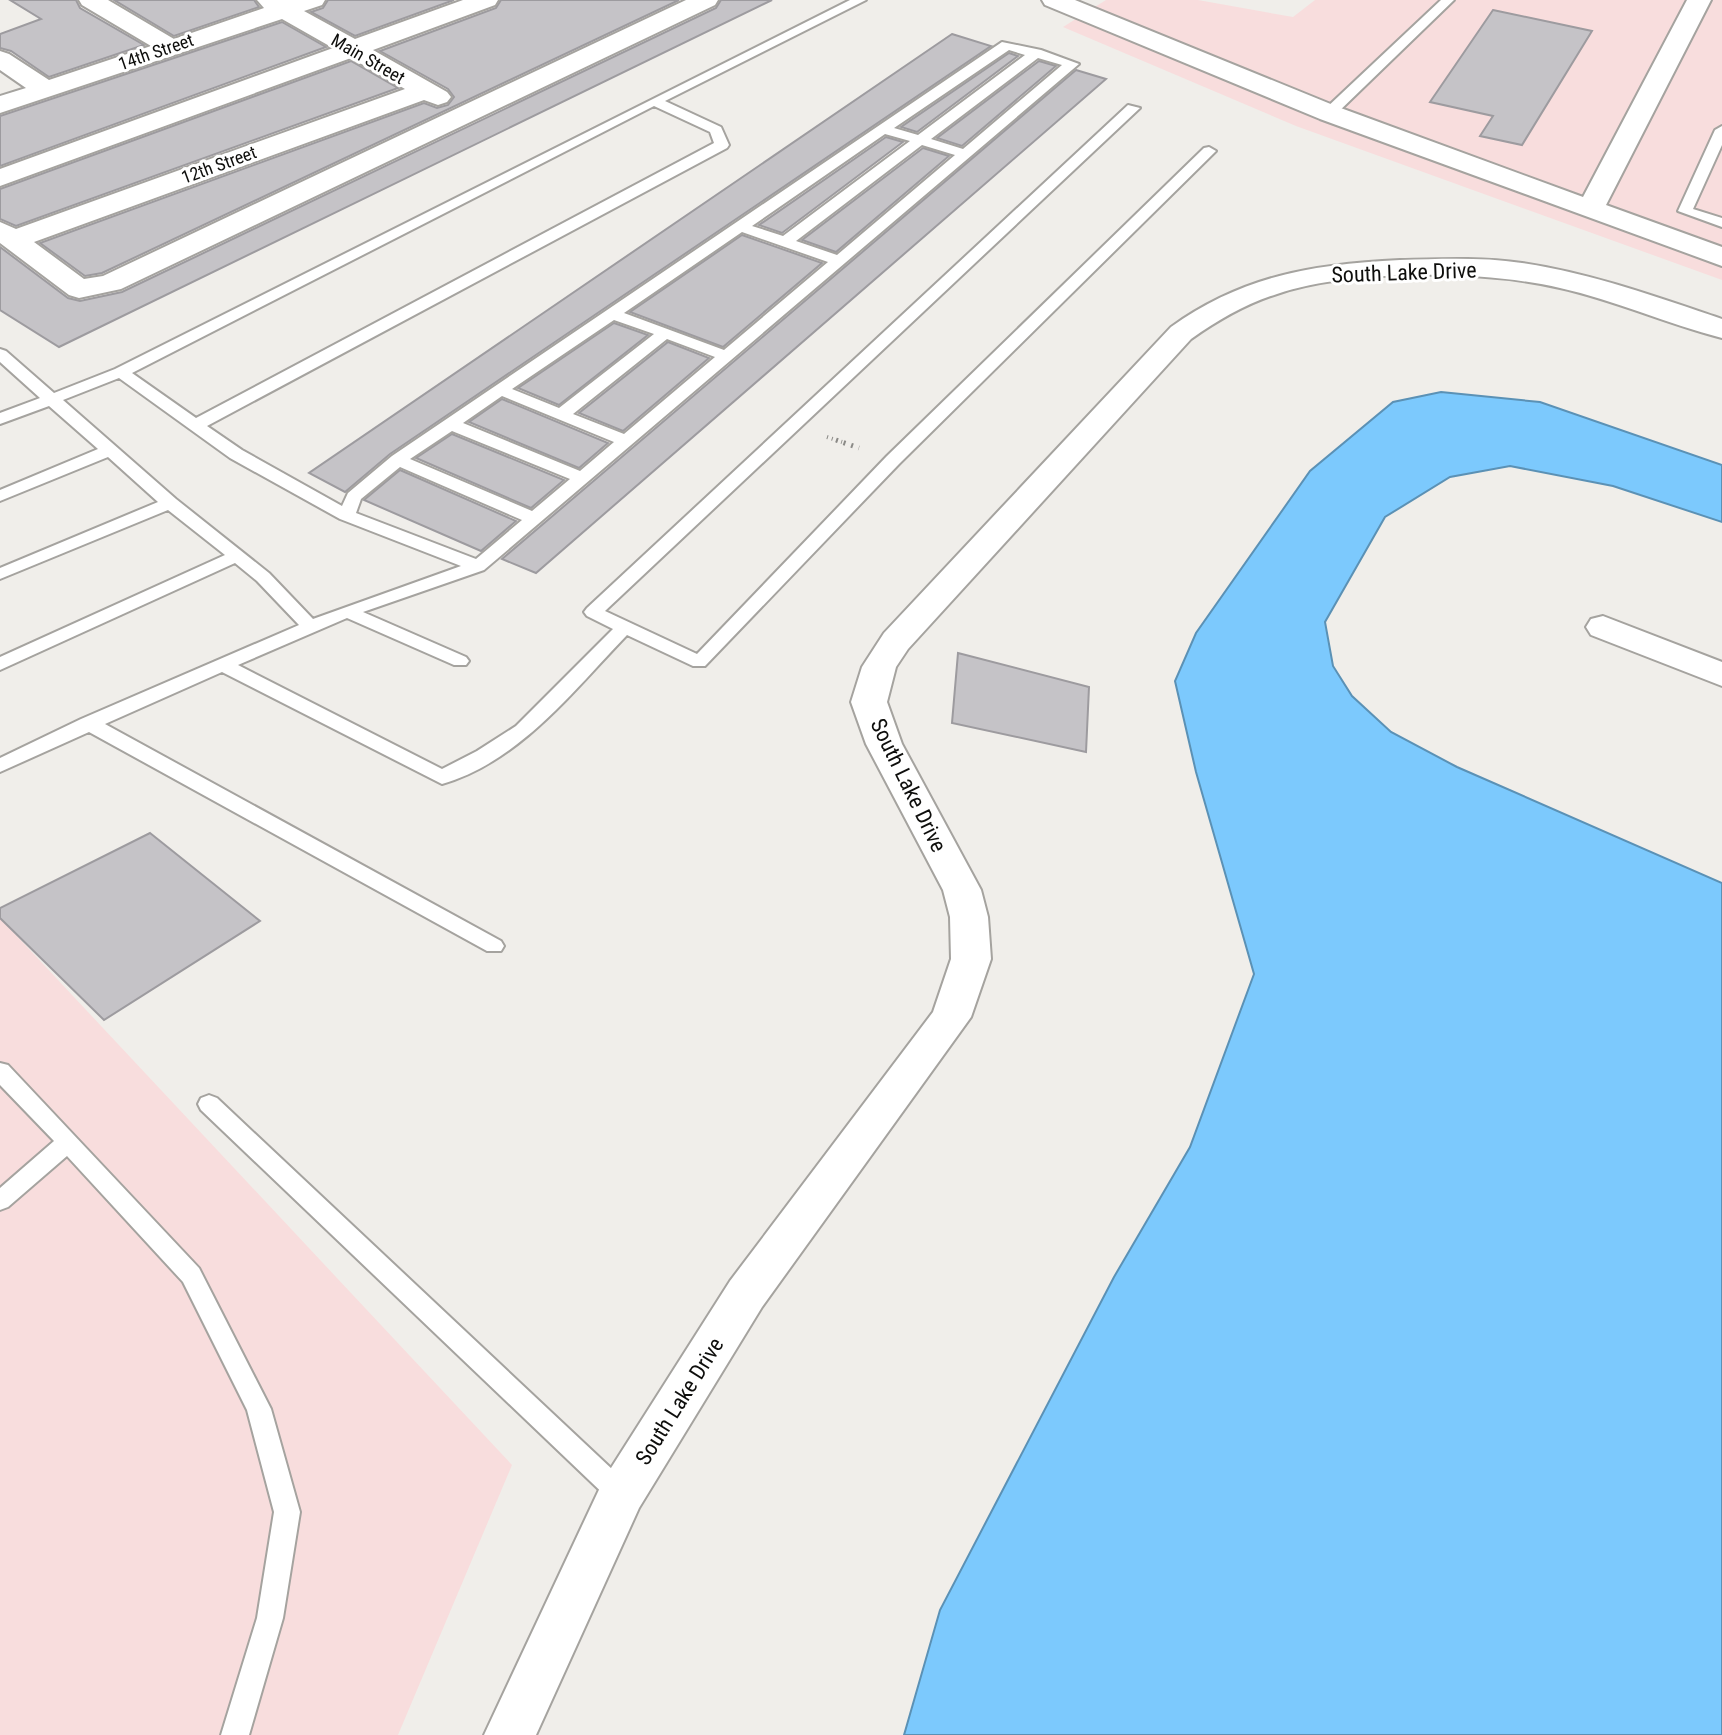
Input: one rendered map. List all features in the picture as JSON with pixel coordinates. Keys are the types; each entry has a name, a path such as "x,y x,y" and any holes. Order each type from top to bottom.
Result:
{"street":[{"path":"91,0 170,47"},
{"name":"14th Street","path":"0,105 170,47 275,5 313,0"},
{"path":"0,178 486,0"},
{"path":"7,234 66,283 79,289 111,283 706,0"},
{"path":"1054,0 1329,113 1722,257"},
{"path":"1590,209 1699,0"},
{"name":"Main Street","path":"275,5 424,91 473,113"},
{"path":"0,59 46,89"},
{"name":"12th Street","path":"7,234 424,91"},
{"name":"South Lake Drive","path":"510,1735 621,1494 746,1294 951,1017 971,959 969,917 962,890 884,744 869,702 879,667 896,641 1181,333 1203,315 1260,288 1319,274 1373,269 1476,268 1533,273 1601,288 1722,329"},
{"path":"1603,627 1722,675"}],"lane":[{"path":"0,419 121,372 654,101 860,0"},
{"path":"1329,113 1448,0"},
{"path":"0,766 88,723 310,626 412,585 478,566 1072,64 1007,45 398,460 354,497 346,515"},
{"path":"785,242 1036,53"},
{"path":"194,426 722,145 716,130 654,101"},
{"path":"1133,108 593,612 699,662 893,460 1209,151"},
{"path":"883,129 966,154"},
{"path":"1722,130 1685,211 1722,223"},
{"path":"739,226 839,261"},
{"path":"613,314 727,356"},
{"path":"561,415 665,333"},
{"path":"0,354 170,503 263,577 310,626"},
{"path":"121,372 194,426 346,515 478,566"},
{"path":"500,390 626,441"},
{"path":"450,424 581,478"},
{"path":"0,496 110,450"},
{"path":"398,460 533,518"},
{"path":"0,574 170,503"},
{"path":"0,664 237,556"},
{"path":"346,611 460,661"},
{"path":"222,664 442,777 484,756 523,730 625,627"},
{"path":"88,723 494,946"},
{"path":"0,1071 191,1275 259,1409 287,1512 270,1618 235,1735"},
{"path":"209,1104 621,1494"},
{"path":"0,1201 68,1142"}],"path":[{"path":"792,424 893,460"}],"shaded area":[{"path":"1106,0 1198,0 1293,17 1315,0 1722,0 1722,280 1296,126 1063,27"},
{"path":"0,918 512,1465 398,1735 0,1735"}],"water":[{"path":"1441,392 1540,402 1722,465 1722,522 1613,486 1510,466 1450,477 1385,517 1325,622 1333,666 1352,696 1391,732 1457,767 1722,883 1722,1735 904,1735 940,1610 1114,1277 1190,1147 1254,974 1196,772 1175,681 1196,633 1310,471 1393,402"}],"building":[{"path":"10,0 76,0 80,8 144,45 49,77 11,51 0,48 0,34 41,19"},
{"path":"114,0 254,0 259,7 174,36"},
{"path":"328,0 454,0 355,36 311,12 323,8"},
{"path":"501,0 679,0 102,273 85,276 40,243 424,103 437,108 448,105 454,97 448,89 380,51 496,8"},
{"path":"721,0 772,0 59,347 0,310 0,247 68,298 80,301 122,292 716,8"},
{"path":"1493,10 1592,31 1522,145 1480,136 1493,116 1430,102"},
{"path":"282,22 326,47 0,166 0,116"},
{"path":"952,34 991,46 390,454 345,492 309,473"},
{"path":"1009,53 1018,56 917,132 901,127"},
{"path":"351,61 398,88 16,226 0,219 0,189"},
{"path":"1039,61 1056,66 962,146 937,138"},
{"path":"1076,70 1106,79 536,573 502,559"},
{"path":"886,137 903,142 782,233 759,225"},
{"path":"923,148 949,156 836,252 802,240"},
{"path":"742,235 822,263 723,347 630,312"},
{"path":"614,323 648,335 559,405 518,388"},
{"path":"668,342 709,358 623,431 579,413"},
{"path":"502,399 608,443 579,468 469,422"},
{"path":"452,434 564,480 531,508 416,458"},
{"path":"400,470 516,521 481,551 364,500"},
{"path":"958,653 1089,687 1086,752 952,723"},
{"path":"150,833 260,921 104,1020 0,918 0,908"}]}
